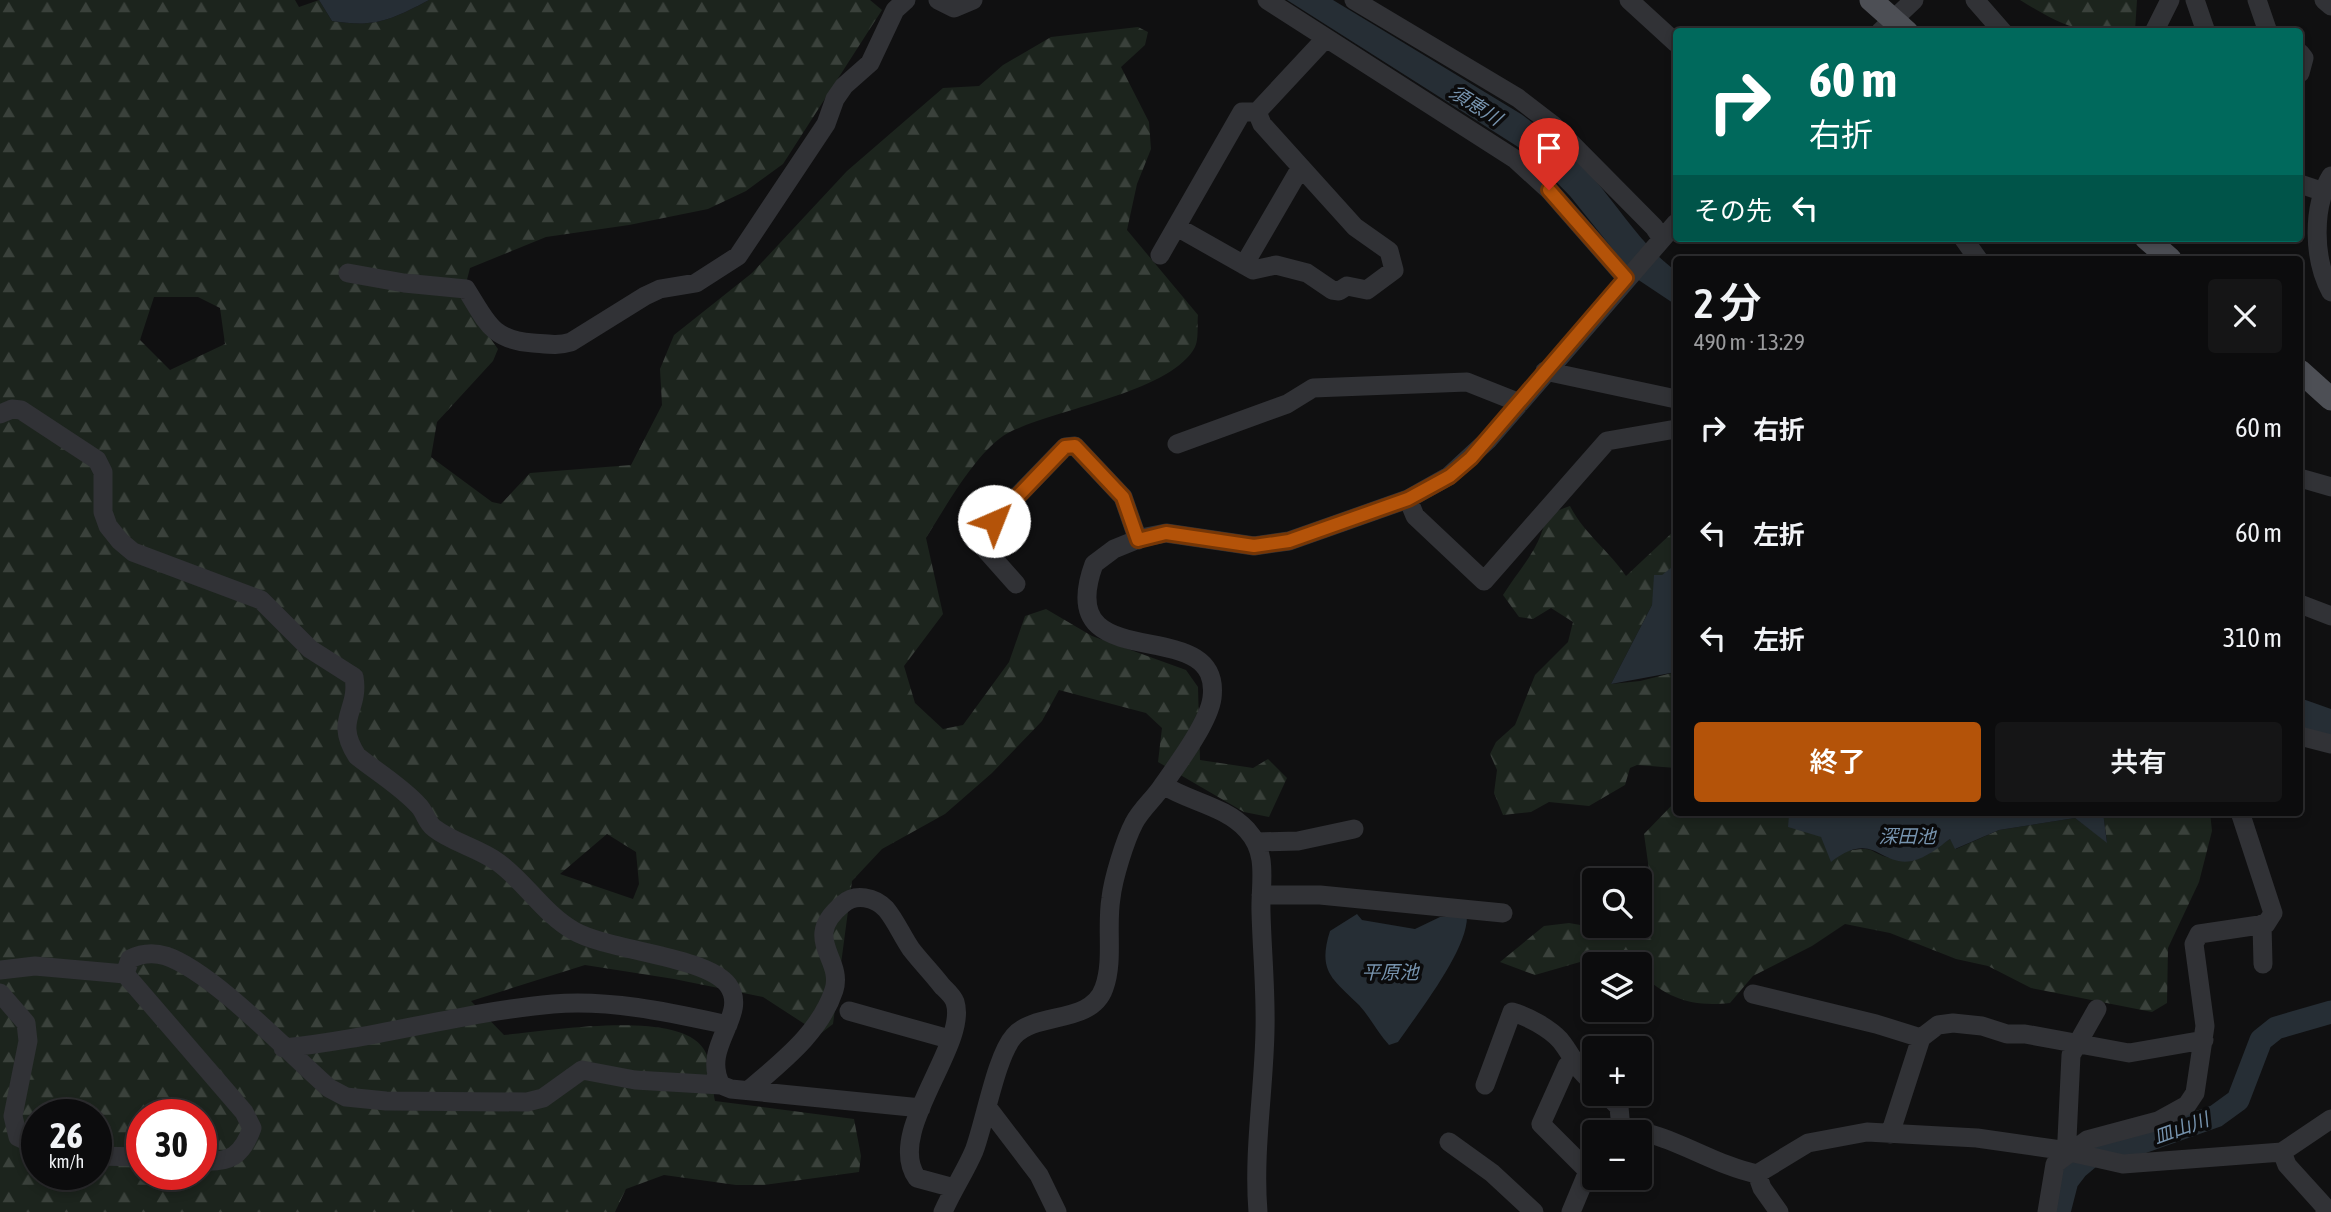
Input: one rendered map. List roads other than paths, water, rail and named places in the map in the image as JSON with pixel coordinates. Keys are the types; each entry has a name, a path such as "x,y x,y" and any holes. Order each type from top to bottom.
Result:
{"main road":[{"path":"1871,0 1894,28"},
{"path":"2151,242 2167,256"},
{"path":"2303,374 2331,399"}],"street":[{"path":"348,273 404,284 466,289 493,332 502,338 511,342 559,345 571,342 660,289 696,283 738,256 826,124 835,99 844,86 870,63 895,10 906,0"},
{"path":"938,0 954,8 973,0"},
{"path":"1266,0 1515,159 1549,190 1628,277"},
{"path":"1354,0 1518,98 1553,125 1654,227 1659,242"},
{"path":"1629,0 1673,40"},
{"path":"1894,28 1914,0"},
{"path":"1975,0 2000,28"},
{"path":"2156,28 2170,0"},
{"path":"2195,0 2205,28"},
{"path":"2257,0 2267,28"},
{"path":"2324,0 2331,6"},
{"path":"1257,113 1325,39"},
{"path":"1160,255 1242,112 1257,113"},
{"path":"1177,227 1253,270 1276,265 1307,273 1332,290 1339,291 1347,286 1367,290 1394,270 1389,251 1355,227 1262,124 1257,113"},
{"path":"1244,265 1301,167"},
{"path":"2303,184 2326,184 2318,238 2322,270 2331,292"},
{"path":"943,1212 973,1152 1001,1062 1013,1037 1025,1027 1072,1014 1091,1004 1104,989 1111,897 1134,822 1163,786 1202,725 1212,699 1211,680 1204,665 1185,651 1118,638 1100,629 1091,618 1085,598 1094,564 1114,549 1166,533 1254,546 1289,541 1408,499 1450,476 1471,458 1673,226"},
{"path":"1545,371 1673,398"},
{"path":"1177,444 1287,404 1313,387 1468,382 1520,403"},
{"path":"0,414 12,409 22,410 97,460 103,472 103,512 108,526 133,552 261,600 310,649 354,677 353,703 345,731 349,745 357,757 420,806 430,825 500,864 572,930 606,943 707,971 728,985 733,997 728,1025 714,1057 714,1072 721,1085"},
{"path":"1408,499 1415,516 1484,581 1607,441 1673,430"},
{"path":"1016,584 976,539 1065,447 1075,446 1123,497 1138,540"},
{"path":"2303,479 2331,487"},
{"path":"2303,605 2331,616"},
{"path":"2303,737 2331,744"},
{"path":"1163,786 1183,798 1229,814 1248,831 1255,842 1263,868 1261,895 1265,1029 1258,1212"},
{"path":"2047,1212 2055,1164 2087,1140 2158,1121 2187,1105 2194,1093 2204,1040 2194,944 2199,934 2266,924 2273,913 2240,816"},
{"path":"1255,842 1298,841 1354,829"},
{"path":"1261,895 1320,895 1503,913"},
{"path":"748,1090 802,1042 829,1003 836,975 823,939 827,921 844,902 856,898 871,899 882,905 911,948 954,1000 956,1015 949,1039 921,1108 910,1147 911,1169 916,1178 954,1188"},
{"path":"2262,925 2263,964"},
{"path":"125,974 130,959 143,953 174,960 214,984 329,1088 346,1097 386,1101 527,1102 543,1098 582,1070 635,1080 721,1085 730,1089 921,1108"},
{"path":"0,970 35,966 125,974 244,1112 252,1128 246,1146 237,1156 217,1163"},
{"path":"0,993 26,1023 28,1041 13,1116 18,1136 21,1138"},
{"path":"1753,994 1876,1024 1921,1038"},
{"path":"283,1048 361,1038 495,1011 556,1003 650,1009 728,1025"},
{"path":"2070,1153 2067,1139 2071,1055 2097,1009"},
{"path":"849,1011 949,1039"},
{"path":"1485,1085 1511,1012 1523,1015 1559,1039 1582,1075"},
{"path":"1890,1133 1921,1038 1938,1025 1953,1023 1982,1026 2007,1034 2129,1052 2204,1040"},
{"path":"1573,1062 1567,1066 1541,1124 1582,1157"},
{"path":"988,1108 1038,1175 1057,1212"},
{"path":"1652,1135 1734,1169 1758,1174 1820,1139 1867,1132 1977,1138 2123,1164 2282,1152 2331,1119"},
{"path":"1449,1142 1492,1173 1534,1212"},
{"path":"2282,1152 2287,1165 2325,1207 2325,1212"},
{"path":"1758,1174 1769,1209"},
{"path":"1571,1212 1582,1186"}],"water":[{"path":"319,0 429,0 382,21 347,23 332,21"},
{"name":"須恵川","path":"1287,0 1333,0 1521,114 1569,152 1642,239 1673,268 1673,303 1637,279 1570,196 1529,154"},
{"path":"1673,566 1673,673 1611,684 1652,605 1654,575 1662,575"},
{"path":"2303,699 2331,709 2331,737 2303,729"},
{"name":"深田池","path":"1789,816 2104,816 2107,843 2075,818 1999,830 1955,849 1950,839 1927,855 1912,861 1891,859 1875,851 1857,849 1831,862 1821,837 1788,827"},
{"name":"平原池","path":"1357,914 1362,920 1415,929 1440,917 1467,917 1459,947 1440,981 1398,1042 1389,1045 1363,1010 1335,981 1327,966 1325,956 1330,931"}],"waterway":[{"name":"皿山川","path":"2059,1212 2067,1181 2077,1168 2102,1147 2140,1143 2216,1116 2238,1100 2261,1040 2276,1028 2331,1012"}]}
